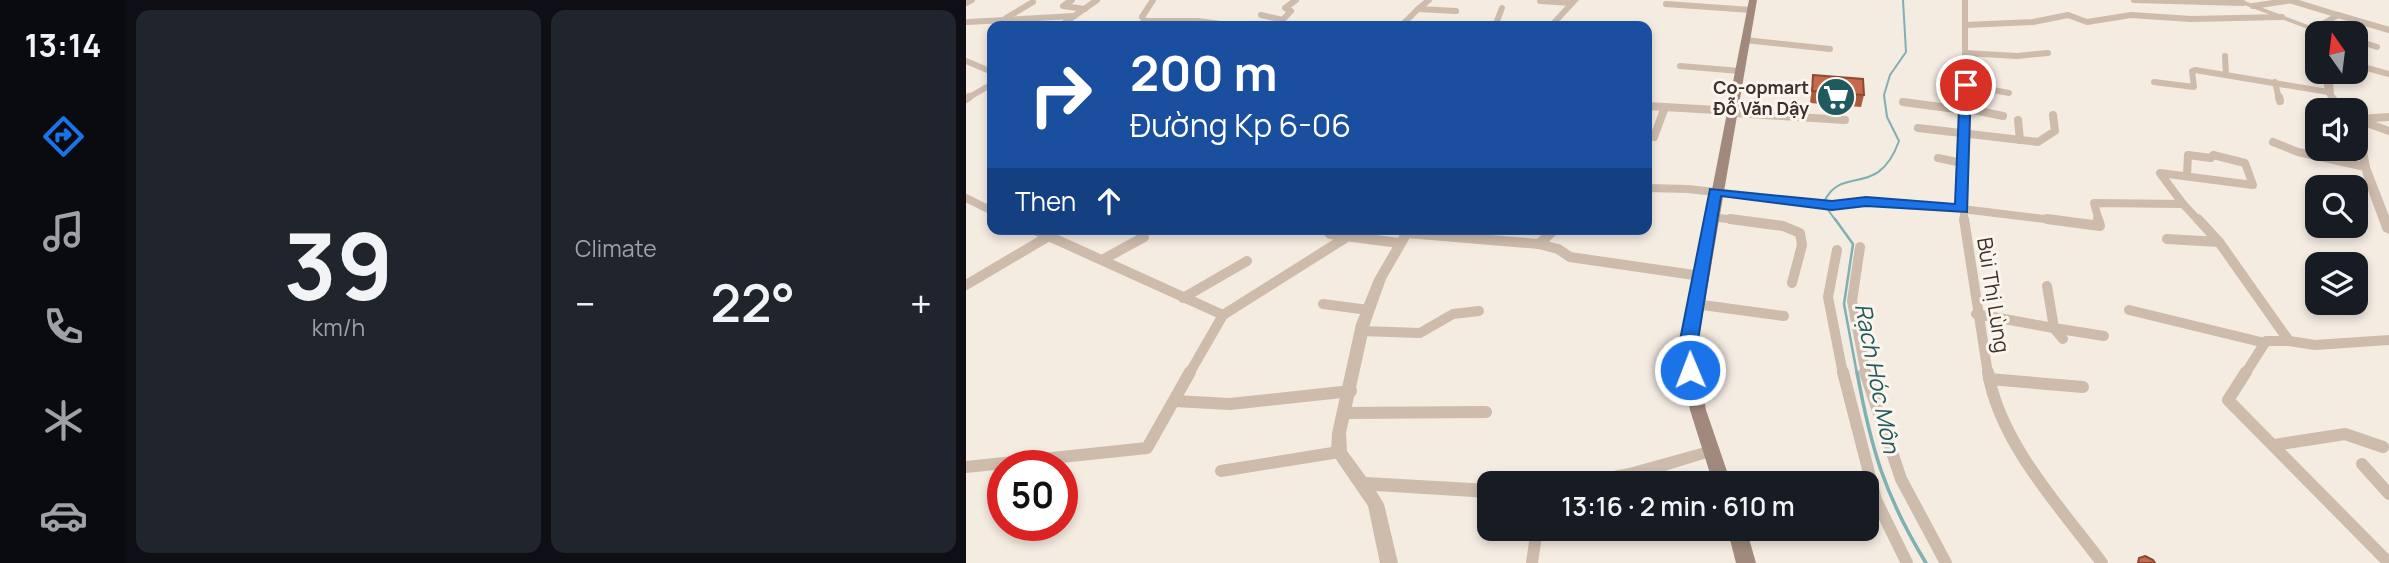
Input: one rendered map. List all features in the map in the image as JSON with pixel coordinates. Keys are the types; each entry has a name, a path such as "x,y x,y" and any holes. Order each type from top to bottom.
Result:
{"main road":[{"path":"1718,471 1698,410 1688,354 1715,191 1734,112 1752,5"},
{"path":"1740,541 1746,563"}],"street":[{"path":"966,3 972,0"},
{"path":"1072,0 1063,6 1085,9"},
{"path":"1067,21 1097,0"},
{"path":"1144,21 1142,17 1153,0"},
{"path":"1261,15 1283,20 1291,11 1285,8 1296,0"},
{"path":"1406,21 1429,0"},
{"name":"Bùi Thị Lùng","path":"1965,0 1966,85 1962,209 1976,314 1989,379 2020,453 2102,563"},
{"path":"2134,0 2239,1 2305,25"},
{"path":"2253,6 2293,0 2389,30"},
{"path":"1540,1 1574,2"},
{"path":"1006,18 1033,2"},
{"path":"1556,21 1574,2"},
{"path":"1666,4 1752,5"},
{"path":"1497,21 1502,8"},
{"path":"1418,9 1456,11"},
{"path":"1965,25 2033,22 2068,15 2087,22 2131,15 2187,19 2282,17"},
{"path":"2329,21 2338,15"},
{"path":"968,22 1074,16"},
{"path":"1745,40 1830,49"},
{"path":"2368,44 2377,47"},
{"path":"1966,53 2017,56 2048,53"},
{"path":"2225,56 2226,75"},
{"path":"966,61 987,70"},
{"path":"1680,66 1740,71"},
{"path":"2368,68 2389,74"},
{"path":"2154,82 2194,87 2193,70 2328,92"},
{"path":"2275,82 2280,101"},
{"path":"2326,84 2331,98"},
{"path":"1966,85 2009,93"},
{"path":"966,99 987,87"},
{"path":"1903,102 2003,116"},
{"path":"1652,106 1845,120"},
{"path":"1654,137 1665,107"},
{"path":"1918,128 2038,142 2055,131 2053,115"},
{"path":"2368,118 2389,117"},
{"path":"2018,120 2020,140"},
{"path":"2368,123 2389,131"},
{"path":"2273,142 2302,153 2365,167"},
{"path":"2187,176 2188,155 2211,158 2213,155 2245,163 2253,185 2160,173 2183,204 2219,242 2289,341"},
{"path":"1938,158 1962,163"},
{"path":"2364,161 2389,231"},
{"path":"1652,188 1715,191 1832,205 1866,202 1962,209 2100,226 2094,203 2183,204"},
{"path":"966,198 987,208"},
{"path":"966,208 976,203"},
{"path":"1711,217 1783,226 1800,233 1802,245 1792,282"},
{"path":"966,467 1147,449 1223,315 1350,235 1405,235 1539,244 1558,249 1570,257 1700,276"},
{"path":"1389,563 1376,504 1365,484 1339,452 1339,433 1368,310 1405,235"},
{"path":"1539,244 1549,235"},
{"path":"966,285 1049,236 1223,315"},
{"path":"1104,259 1144,237"},
{"path":"2167,239 2219,242"},
{"path":"1860,247 1852,301 1867,380 1901,479 1946,563"},
{"path":"1837,250 1828,297 1835,341 1876,500 1907,563"},
{"path":"1183,298 1247,261"},
{"path":"2047,286 2054,328 2063,339"},
{"path":"1323,304 1368,310"},
{"path":"1695,304 1784,316"},
{"path":"2129,310 2265,343 2289,341 2315,345 2389,340"},
{"path":"1362,331 1420,333 1453,314 1479,312"},
{"path":"1976,314 2104,336"},
{"path":"2265,343 2228,400 2389,563"},
{"path":"1989,379 2083,387"},
{"path":"1175,401 1230,404 1351,391"},
{"path":"1345,413 1486,412"},
{"path":"2274,445 2345,434 2383,447"},
{"path":"1643,471 1712,451"},
{"path":"1221,471 1339,452"},
{"path":"2362,464 2389,494"},
{"path":"1365,484 1477,490"},
{"path":"1532,563 1536,541"}],"building":[{"path":"1813,75 1863,79 1864,95 1812,91"},
{"path":"2145,556 2155,563 2138,563 2139,558"}],"waterway":[{"name":"Rạch Hóc Môn","path":"1825,200 1832,190 1841,184 1871,176 1881,170 1891,159 1899,141 1887,117 1884,95 1890,75 1906,52 1903,0"},
{"name":"Rạch Hóc Môn","path":"1826,207 1836,221"},
{"name":"Rạch Hóc Môn","path":"1835,219 1853,244 1844,304 1857,374"},
{"name":"Rạch Hóc Môn","path":"1857,372 1881,471 1900,516 1926,563"}],"place":[{"name":"Co-opmart Đỗ Văn Dậy","path":"1836,97"}],"route":[{"path":"1690,370 1689,340 1715,191 1832,205 1866,202 1962,209 1966,85"}]}
